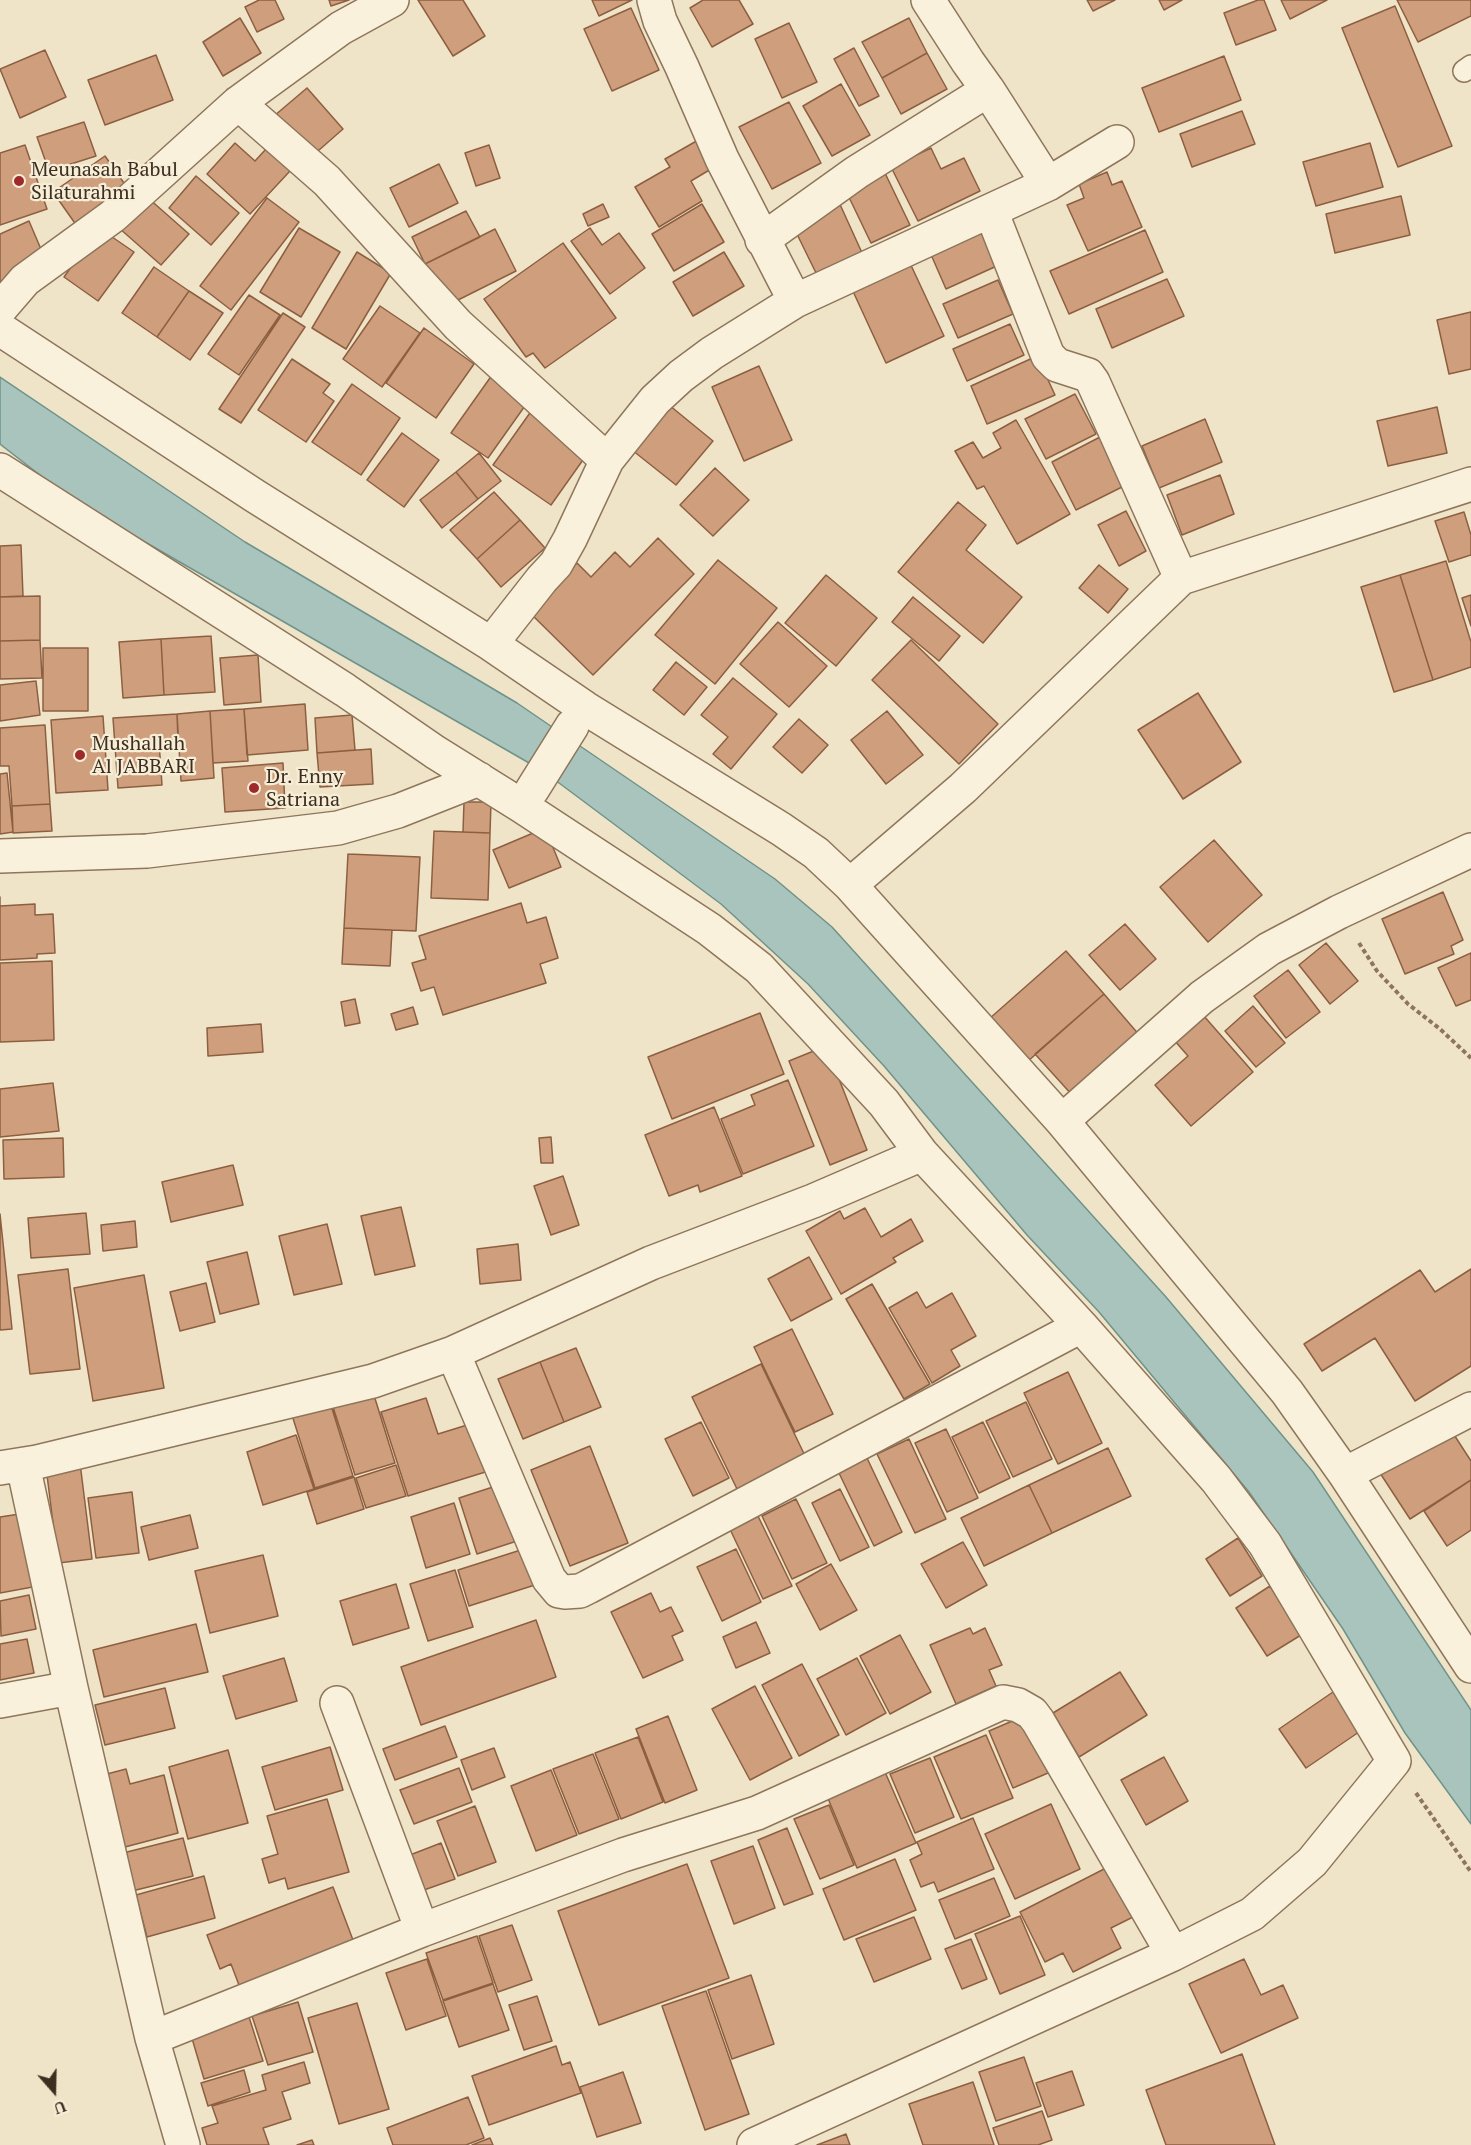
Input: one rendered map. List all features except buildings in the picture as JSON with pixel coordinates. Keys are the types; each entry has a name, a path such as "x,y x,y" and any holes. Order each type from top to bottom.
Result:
{"street":[{"path":"0,309 25,280 112,216 238,103 341,28 392,0"},
{"path":"654,0 660,21 722,159 795,301"},
{"path":"928,0 1048,184"},
{"path":"762,240 857,172 988,90"},
{"path":"238,103 327,182 458,324 607,460"},
{"path":"491,644 556,564 607,460 655,400 681,376 712,353 795,301 1048,184 1117,142"},
{"path":"991,211 1048,356 1057,365 1088,375 1093,382 1181,578"},
{"path":"0,329 255,496 491,644 585,708 816,853 850,885 1062,1121 1287,1392 1345,1474 1471,1666"},
{"path":"0,470 345,690 435,752 709,929 759,968 884,1103 922,1154 1081,1326 1216,1479 1265,1544 1394,1761 1312,1862 1252,1914 1173,1954 754,2145"},
{"path":"850,885 963,788 1181,578 1471,484"},
{"path":"532,790 572,726"},
{"path":"0,856 147,851 338,828 398,811 479,779"},
{"path":"1062,1121 1202,997 1269,949 1339,912 1471,850"},
{"path":"183,2145 152,2038 71,1688 12,1466 279,1405 373,1381 453,1353 651,1263 813,1201 922,1154"},
{"path":"453,1353 549,1580 560,1591 565,1592 580,1591 588,1587 1081,1326"},
{"path":"1345,1474 1471,1409"},
{"path":"0,1701 71,1688"},
{"path":"152,2038 422,1930 623,1855 757,1813 1003,1702 1018,1705 1032,1713 1038,1721 1173,1954"},
{"path":"337,1703 422,1930"}],"path":[{"path":"1339,912 1377,970 1408,1004 1440,1029 1471,1058"},
{"path":"1394,1761 1471,1872"}],"water":[{"path":"0,377 245,542 517,703 775,879 832,927 1166,1297 1313,1472 1471,1710 1471,1824 1405,1733 1343,1629 1249,1492 1099,1312 1027,1235 884,1066 808,984 721,904 543,771 72,500 0,444"}],"place":[{"name":"Meunasah Babul Silaturahmi","path":"19,181"},
{"name":"Mushallah Al JABBARI","path":"80,755"},
{"name":"Dr. Enny Satriana","path":"254,788"}]}
